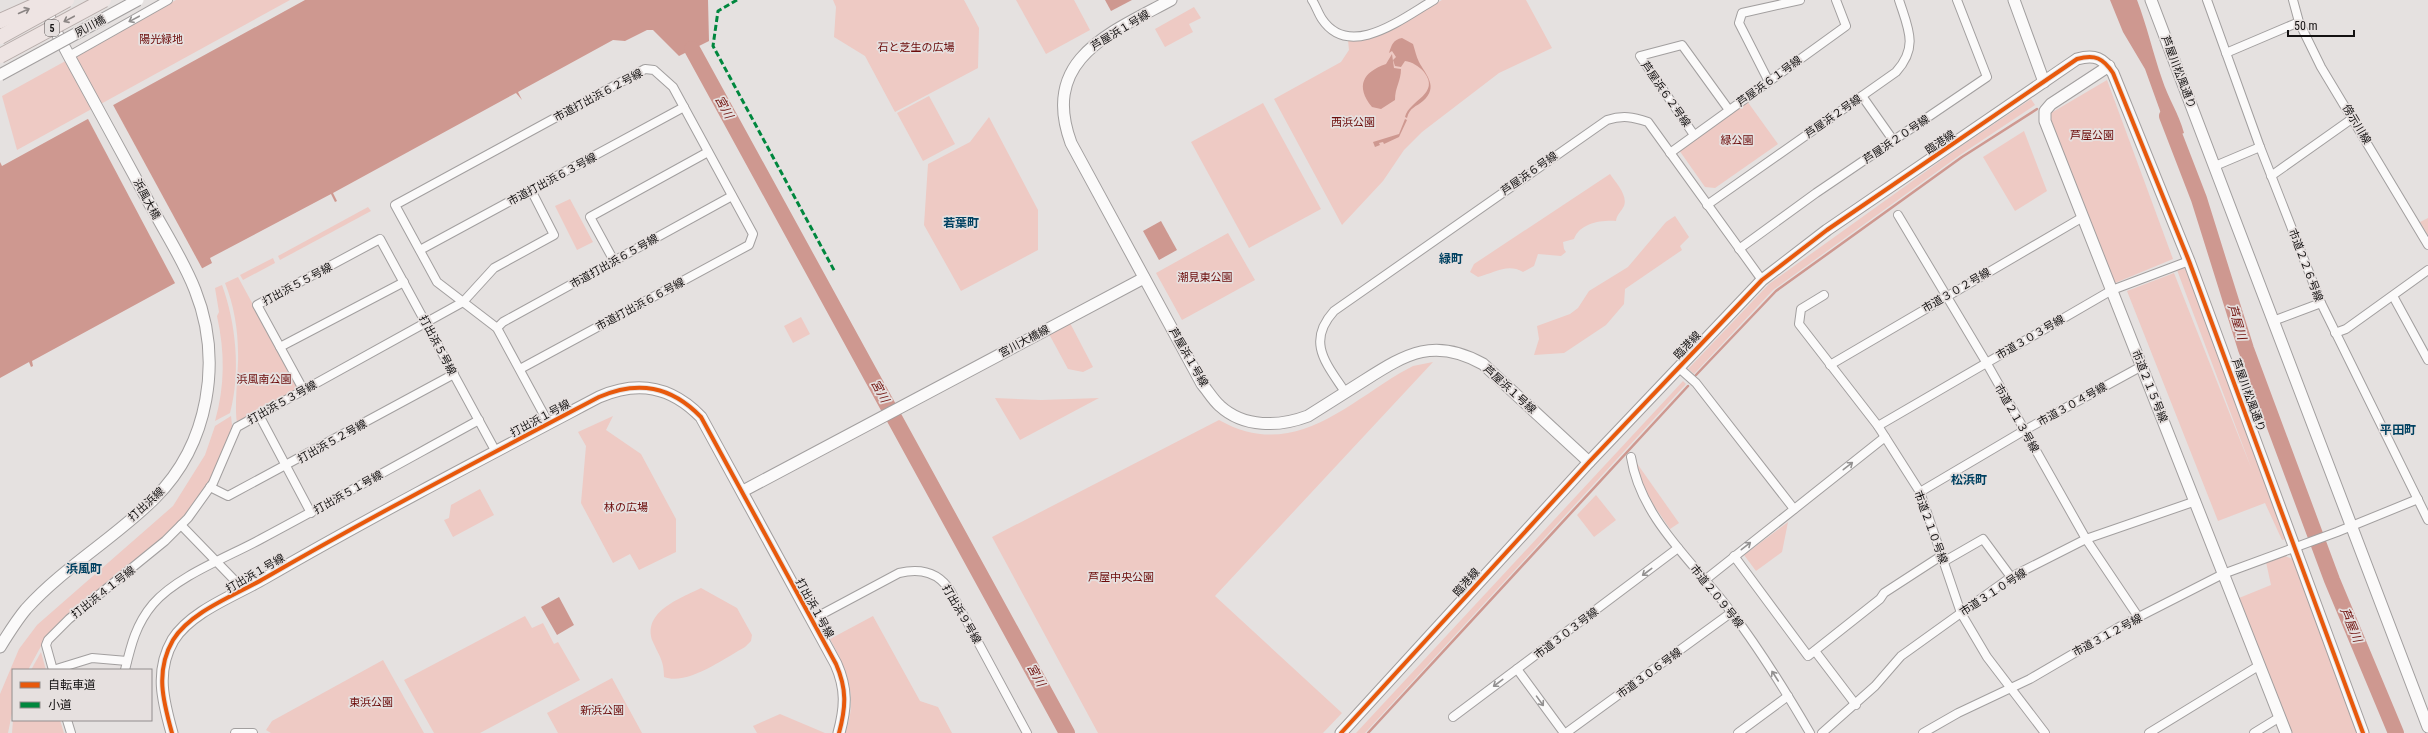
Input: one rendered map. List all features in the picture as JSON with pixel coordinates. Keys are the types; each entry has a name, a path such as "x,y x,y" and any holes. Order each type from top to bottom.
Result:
{"highway":[{"path":"0,21 46,0"},
{"name":"5","path":"0,37 67,0"},
{"name":"5","path":"0,56 104,0"}],"street":[{"name":"浜風大橋","path":"46,0 52,24 193,284 204,317"},
{"name":"夙川橋","path":"0,75 138,0"},
{"path":"69,56 168,0"},
{"name":"芦屋浜１号線","path":"1171,0 1108,35 1086,50 1070,73 1063,99 1065,123 1071,143 1202,384 1220,406 1249,422 1277,424 1292,422 1308,416 1394,360 1408,354 1424,350 1456,351 1483,364 1589,462"},
{"path":"1312,0 1323,20 1332,28 1345,36 1361,38 1373,34 1434,0"},
{"path":"1768,80 1739,23 1742,13 1800,0"},
{"name":"芦屋浜６１号線","path":"1670,152 1768,80 1846,26 1836,0"},
{"name":"芦屋浜２号線","path":"1707,205 1896,72 1907,57 1909,30 1899,0"},
{"name":"芦屋浜２０号線","path":"1739,249 1893,140 1987,77 1957,0"},
{"path":"2014,0 2044,82"},
{"name":"芦屋川松風通り","path":"2151,0 2353,526 2428,727"},
{"name":"市道２２６号線","path":"2207,0 2260,147 2321,303 2428,520"},
{"name":"傍示川線","path":"2293,0 2299,22 2322,67 2428,245"},
{"path":"2226,52 2299,22"},
{"name":"芦屋浜６２号線","path":"1694,135 1640,56 1682,45 1729,110"},
{"name":"臨港線","path":"1343,732 1589,462 1762,280 1827,230 2077,59 2088,56 2097,56 2108,66"},
{"name":"芦屋川松風通り","path":"2108,66 2189,261 2296,546 2363,733"},
{"name":"市道２１５号線","path":"2108,66 2051,104 2045,111 2045,121 2196,501 2223,574 2286,733"},
{"name":"市道打出浜６２号線","path":"420,250 394,205 645,69 654,70 673,87 753,234"},
{"path":"1862,96 1893,140"},
{"name":"市道打出浜６３号線","path":"420,250 684,107"},
{"name":"芦屋浜６号線","path":"1345,392 1322,356 1320,334 1326,320 1342,304 1608,120 1626,116 1648,122 1762,280"},
{"path":"2271,176 2353,118"},
{"path":"2215,166 2260,147"},
{"path":"614,261 590,217 708,152"},
{"name":"打出浜５３号線","path":"181,525 210,487 224,461 237,427 426,324 463,302 494,268 554,235 531,190"},
{"name":"市道打出浜６５号線","path":"497,328 502,322 732,196"},
{"name":"市道２１３号線","path":"1898,215 1986,362 2086,540 2139,618"},
{"name":"市道３０２号線","path":"1830,365 1946,295 2083,217"},
{"name":"市道打出浜６６号線","path":"520,369 749,245 753,234"},
{"name":"打出浜５号線","path":"380,239 496,452"},
{"name":"打出浜５５号線","path":"304,391 257,305 380,239"},
{"path":"420,250 437,282 497,328 549,424"},
{"name":"市道３０３号線","path":"1878,426 2112,290 2189,261"},
{"path":"2335,333 2346,329 2428,270"},
{"name":"宮川大橋線","path":"743,491 1144,278"},
{"path":"280,347 404,282"},
{"name":"市道２１０号線","path":"1824,295 1802,309 1799,324 1878,426 1920,492 1961,613 1987,657 2012,687 2045,733"},
{"path":"2392,296 2428,360"},
{"path":"2273,320 2321,303"},
{"name":"打出浜線","path":"0,647 26,609 64,574 153,499 183,463 199,428 208,388 208,340 204,317"},
{"name":"市道３０４号線","path":"1920,492 2025,430 2142,366"},
{"path":"1678,367 1696,382 1794,508"},
{"name":"打出浜５２号線","path":"210,487 228,496 287,466 454,374"},
{"name":"打出浜１号線","path":"172,733 161,683 164,661 173,640 186,624 322,545 599,397 626,388 640,386 666,393 683,401 701,418 743,491 836,664 845,691 845,707 839,733"},
{"path":"259,415 311,513"},
{"name":"打出浜５１号線","path":"125,669 135,631 154,603 179,582 218,563 311,513 479,420"},
{"path":"1705,580 1885,437"},
{"name":"市道２０９号線","path":"1631,456 1640,490 1678,548 1732,612 1788,696 1810,733"},
{"path":"2353,526 2418,499"},
{"name":"市道３１０号線","path":"1822,733 1856,705 1901,656 2011,577 2086,540 2196,501"},
{"path":"181,525 244,590"},
{"name":"打出浜４１号線","path":"53,669 47,650 48,640 69,619 137,565 181,525"},
{"name":"市道３１２号線","path":"1923,733 1958,713 2012,687 2180,594 2223,574 2353,526"},
{"path":"1734,556 1808,656 1880,600 1884,593 1942,559 1983,539 2011,577"},
{"name":"市道３０３号線","path":"1453,717 1678,548"},
{"name":"打出浜９号線","path":"811,620 899,573 914,570 938,577 951,592 1027,733"},
{"name":"市道３０６号線","path":"1565,733 1732,612"},
{"path":"1815,651 1856,705"},
{"path":"56,669 92,658 127,661"},
{"path":"2149,733 2260,666"},
{"path":"1517,669 1565,733"},
{"path":"1738,733 1788,696"},
{"path":"2254,733 2280,717"},
{"path":"68,721 71,733"},
{"path":"236,733 253,733"}],"green space":[{"name":"陽光緑地","path":"176,0 290,0 17,150 2,96"},
{"name":"石と芝生の広場","path":"833,0 964,0 979,28 978,68 895,112 865,56 834,37 836,7"},
{"path":"1016,0 1074,0 1090,30 1046,54"},
{"name":"西浜公園","path":"1442,0 1526,0 1552,48 1499,73 1422,132 1404,150 1383,181 1342,225 1274,99 1341,62 1349,50 1348,40 1360,40 1385,33"},
{"path":"1194,7 1201,18 1189,24 1193,32 1165,47 1155,29"},
{"name":"芦屋公園","path":"2107,80 2173,259 2115,283 2049,119 2051,113"},
{"path":"929,96 955,144 923,161 897,113"},
{"path":"2031,99 2035,105 1960,155 1773,290 1694,374 1688,369 1769,284 1957,149"},
{"name":"緑公園","path":"1747,101 1778,144 1715,188 1705,187 1679,150"},
{"path":"1263,103 1321,209 1249,248 1191,142"},
{"path":"989,117 1038,210 1038,250 961,291 924,225 928,164 970,142"},
{"path":"2024,131 2047,191 2015,211 1983,157"},
{"path":"1610,174 1621,189 1625,202 1616,221 1598,222 1586,226 1581,229 1574,239 1563,242 1566,252 1561,256 1538,254 1534,266 1523,272 1512,268 1478,277 1470,272 1474,264"},
{"path":"570,199 593,242 577,250 555,206"},
{"path":"368,207 371,211 280,260 278,256"},
{"path":"1675,216 1689,237 1680,246 1682,250 1625,289 1624,304 1606,325 1564,353 1534,355 1539,339 1537,326 1570,314 1578,308 1589,291 1628,267 1666,222"},
{"path":"2428,218 2428,235 2420,222"},
{"name":"潮見東公園","path":"1228,233 1255,280 1182,320 1156,273"},
{"path":"273,258 275,263 243,280 240,275"},
{"path":"2187,266 2288,539 2282,540 2265,503 2218,521 2127,291 2174,273 2252,470 2177,270"},
{"name":"浜風南公園","path":"238,277 299,389 238,424 236,412 238,359 237,335 233,309 225,283"},
{"path":"222,285 231,315 234,332 236,365 230,413 215,421 221,395 223,356 217,316 219,312 215,288"},
{"path":"801,317 810,334 793,343 784,326"},
{"path":"1070,323 1093,367 1083,372 1068,369 1049,334"},
{"name":"芦屋中央公園","path":"1433,362 1215,596 1342,713 1323,733 1098,733 992,537 1219,420 1245,431 1269,435 1292,432 1314,425 1336,414 1413,366"},
{"path":"1683,381 1686,384 1365,733 1356,733"},
{"path":"995,398 1041,400 1099,398 1020,440"},
{"path":"231,416 232,425 234,426 210,481 193,507 163,540 46,637 29,669 12,669 12,713 8,733 0,733 0,694 19,649 37,625 173,506 205,455 215,426"},
{"name":"林の広場","path":"613,416 606,430 641,454 676,519 676,552 639,570 630,554 613,563 581,503 586,446 578,432"},
{"path":"1636,462 1679,523 1670,529 1644,491"},
{"path":"480,489 494,515 453,537 444,520 449,518 451,505"},
{"path":"1596,495 1616,520 1594,537 1577,515"},
{"path":"1788,522 1782,552 1756,571 1744,555"},
{"path":"2285,556 2293,559 2357,733 2290,733 2239,598 2271,585 2266,562"},
{"path":"701,588 737,608 752,635 751,641 745,647 706,670 684,678 673,679 664,677 662,662 653,642 651,631 653,622 658,614 665,608 683,596"},
{"path":"525,616 532,628 543,623 554,644 558,642 580,680 480,733 434,733 404,680"},
{"path":"873,616 920,701 938,707 952,733 845,733 851,708 851,696 846,673 830,639"},
{"path":"41,652 46,669 32,669"},
{"name":"東浜公園","path":"383,660 424,733 271,733 266,730 272,721"},
{"name":"新浜公園","path":"612,678 642,733 558,733 547,713"},
{"path":"780,714 825,733 757,733 753,726"},
{"path":"13,721 60,721 64,733 12,733"}],"shaded area":[{"path":"305,0 708,0 709,41 679,56 653,30 647,30 625,41 613,40 518,92 522,100 516,93 333,193 337,201 335,202 331,194 210,258 212,263 32,361 33,366 31,367 29,362 0,378 0,162 2,166"},
{"path":"1105,0 1132,0 1111,11"},
{"path":"2110,0 2137,0 2164,86 2184,133 2174,137 2167,130 2145,69 2123,32"},
{"path":"1402,38 1413,44 1418,60 1428,76 1431,86 1428,96 1412,109 1407,118 1405,117 1408,111 1427,91 1429,86 1424,72 1410,62 1405,61 1401,67 1395,66 1393,60 1396,57 1392,51 1389,53 1393,43"},
{"path":"1392,54 1394,68 1401,69 1395,100 1381,109 1372,107 1364,93 1364,81 1372,71 1386,64"},
{"path":"1405,119 1407,120 1399,137 1384,144 1383,142 1379,143 1380,145 1375,147 1373,142 1399,134"},
{"path":"1161,221 1177,250 1159,260 1143,231"},
{"path":"559,597 574,625 557,635 541,607"}],"pier":[{"path":"112,103 203,270 176,285 87,117"}],"waterway":[{"name":"宮川","path":"692,49 1067,733"},
{"path":"1696,375 1776,291 1962,157 2037,109"},
{"name":"芦屋川","path":"2167,116 2199,199 2246,349 2332,580 2396,733"},
{"path":"1368,733 1688,386"}],"marked path":[{"path":"737,0 718,11 713,46 835,272"}],"cycle path":[{"path":"1341,733 1589,462 1762,280 1827,230 2077,59 2089,57 2098,58 2106,64 2113,73 2189,261 2363,733"},
{"path":"172,733 162,686 164,663 167,652 173,640 191,620 215,604 347,531 599,397 613,392 641,388 653,389 678,398 701,417 840,673 844,690 844,706 839,733"}],"district":[{"name":"若葉町","path":"961,223"},
{"name":"緑町","path":"1451,259"},
{"name":"平田町","path":"2398,430"},
{"name":"松浜町","path":"1969,480"},
{"name":"浜風町","path":"84,569"}]}
